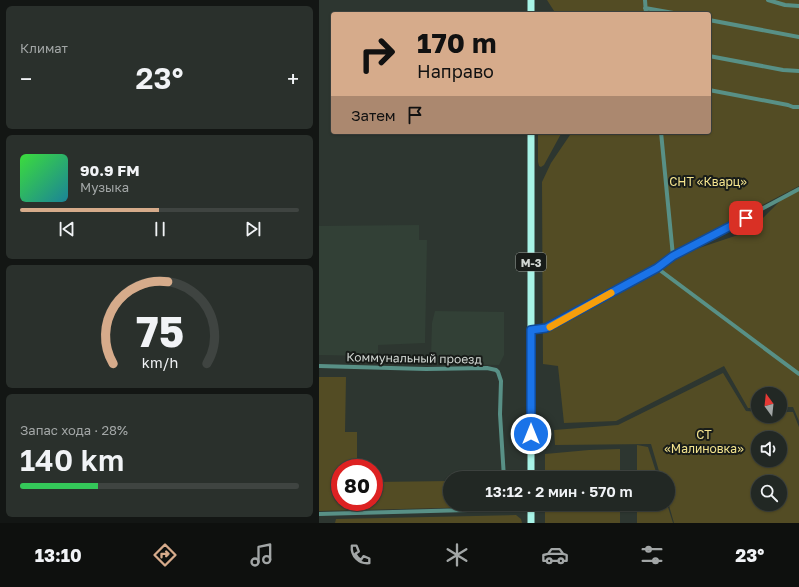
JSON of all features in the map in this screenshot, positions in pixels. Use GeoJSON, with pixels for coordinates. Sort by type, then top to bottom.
{"type":"FeatureCollection","features":[{"type":"Feature","properties":{"kind":"highway"},"geometry":{"type":"LineString","coordinates":[[531,0],[531,12]]}},
{"type":"Feature","properties":{"kind":"highway","name":"М-3"},"geometry":{"type":"LineString","coordinates":[[531,134],[531,471]]}},
{"type":"Feature","properties":{"kind":"highway"},"geometry":{"type":"LineString","coordinates":[[531,511],[531,523]]}},
{"type":"Feature","properties":{"kind":"street"},"geometry":{"type":"LineString","coordinates":[[645,0],[646,12]]}},
{"type":"Feature","properties":{"kind":"street"},"geometry":{"type":"LineString","coordinates":[[768,0],[785,5],[799,6]]}},
{"type":"Feature","properties":{"kind":"street"},"geometry":{"type":"LineString","coordinates":[[645,8],[668,12]]}},
{"type":"Feature","properties":{"kind":"street"},"geometry":{"type":"LineString","coordinates":[[711,20],[799,37]]}},
{"type":"Feature","properties":{"kind":"street"},"geometry":{"type":"LineString","coordinates":[[711,56],[783,70],[799,71]]}},
{"type":"Feature","properties":{"kind":"street"},"geometry":{"type":"LineString","coordinates":[[711,90],[799,107]]}},
{"type":"Feature","properties":{"kind":"street"},"geometry":{"type":"LineString","coordinates":[[661,134],[673,256]]}},
{"type":"Feature","properties":{"kind":"street"},"geometry":{"type":"LineString","coordinates":[[531,330],[546,328],[657,268],[673,256],[799,189]]}},
{"type":"Feature","properties":{"kind":"street"},"geometry":{"type":"LineString","coordinates":[[657,268],[799,374]]}},
{"type":"Feature","properties":{"kind":"street","name":"Коммунальный проезд"},"geometry":{"type":"LineString","coordinates":[[319,366],[427,369],[487,368],[496,370],[501,381],[500,414],[504,471]]}},
{"type":"Feature","properties":{"kind":"street"},"geometry":{"type":"LineString","coordinates":[[319,514],[443,511]]}},
{"type":"Feature","properties":{"kind":"shaded area"},"geometry":{"type":"Polygon","coordinates":[[[419,225],[419,240],[427,240],[425,343],[378,345],[378,356],[319,355],[319,226],[419,225]]]}},
{"type":"Feature","properties":{"kind":"shaded area"},"geometry":{"type":"Polygon","coordinates":[[[435,311],[504,312],[504,355],[499,365],[435,364],[431,356],[432,323],[435,311]]]}},
{"type":"Feature","properties":{"kind":"green space","name":"СНТ «Кварц»"},"geometry":{"type":"Polygon","coordinates":[[[547,0],[799,0],[799,186],[751,211],[681,254],[750,231],[790,191],[799,189],[799,421],[793,407],[787,407],[787,387],[751,387],[751,408],[748,408],[724,366],[616,421],[564,423],[558,366],[543,364],[542,182],[551,163],[571,134],[711,134],[711,12],[555,12],[547,0]]]}},
{"type":"Feature","properties":{"kind":"green space"},"geometry":{"type":"Polygon","coordinates":[[[538,134],[561,134],[544,165],[541,167],[539,166],[538,134]]]}},
{"type":"Feature","properties":{"kind":"green space","name":"СТ «Малиновка»"},"geometry":{"type":"Polygon","coordinates":[[[723,373],[746,411],[751,411],[751,423],[787,423],[787,412],[793,412],[799,427],[799,523],[674,523],[671,511],[675,511],[675,471],[659,471],[651,444],[555,445],[554,430],[618,425],[723,373]]]}},
{"type":"Feature","properties":{"kind":"green space"},"geometry":{"type":"Polygon","coordinates":[[[319,377],[346,377],[345,432],[357,432],[357,459],[331,459],[331,511],[319,511],[319,377]]]}},
{"type":"Feature","properties":{"kind":"green space"},"geometry":{"type":"Polygon","coordinates":[[[637,445],[648,447],[656,471],[637,471],[637,445]]]}},
{"type":"Feature","properties":{"kind":"green space"},"geometry":{"type":"Polygon","coordinates":[[[620,449],[620,471],[545,471],[545,454],[620,449]]]}},
{"type":"Feature","properties":{"kind":"green space"},"geometry":{"type":"Polygon","coordinates":[[[443,481],[443,508],[383,509],[383,482],[443,481]]]}},
{"type":"Feature","properties":{"kind":"green space"},"geometry":{"type":"Polygon","coordinates":[[[545,511],[620,511],[620,523],[545,523],[545,511]]]}},
{"type":"Feature","properties":{"kind":"green space"},"geometry":{"type":"Polygon","coordinates":[[[637,511],[669,511],[673,523],[637,523],[637,511]]]}},
{"type":"Feature","properties":{"kind":"green space"},"geometry":{"type":"Polygon","coordinates":[[[516,515],[521,519],[522,523],[335,523],[336,519],[516,515]]]}},
{"type":"Feature","properties":{"kind":"slow traffic"},"geometry":{"type":"LineString","coordinates":[[550,327],[611,293]]}},
{"type":"Feature","properties":{"kind":"route"},"geometry":{"type":"LineString","coordinates":[[531,434],[531,330],[546,328],[657,268],[673,256],[746,218]]}}]}
